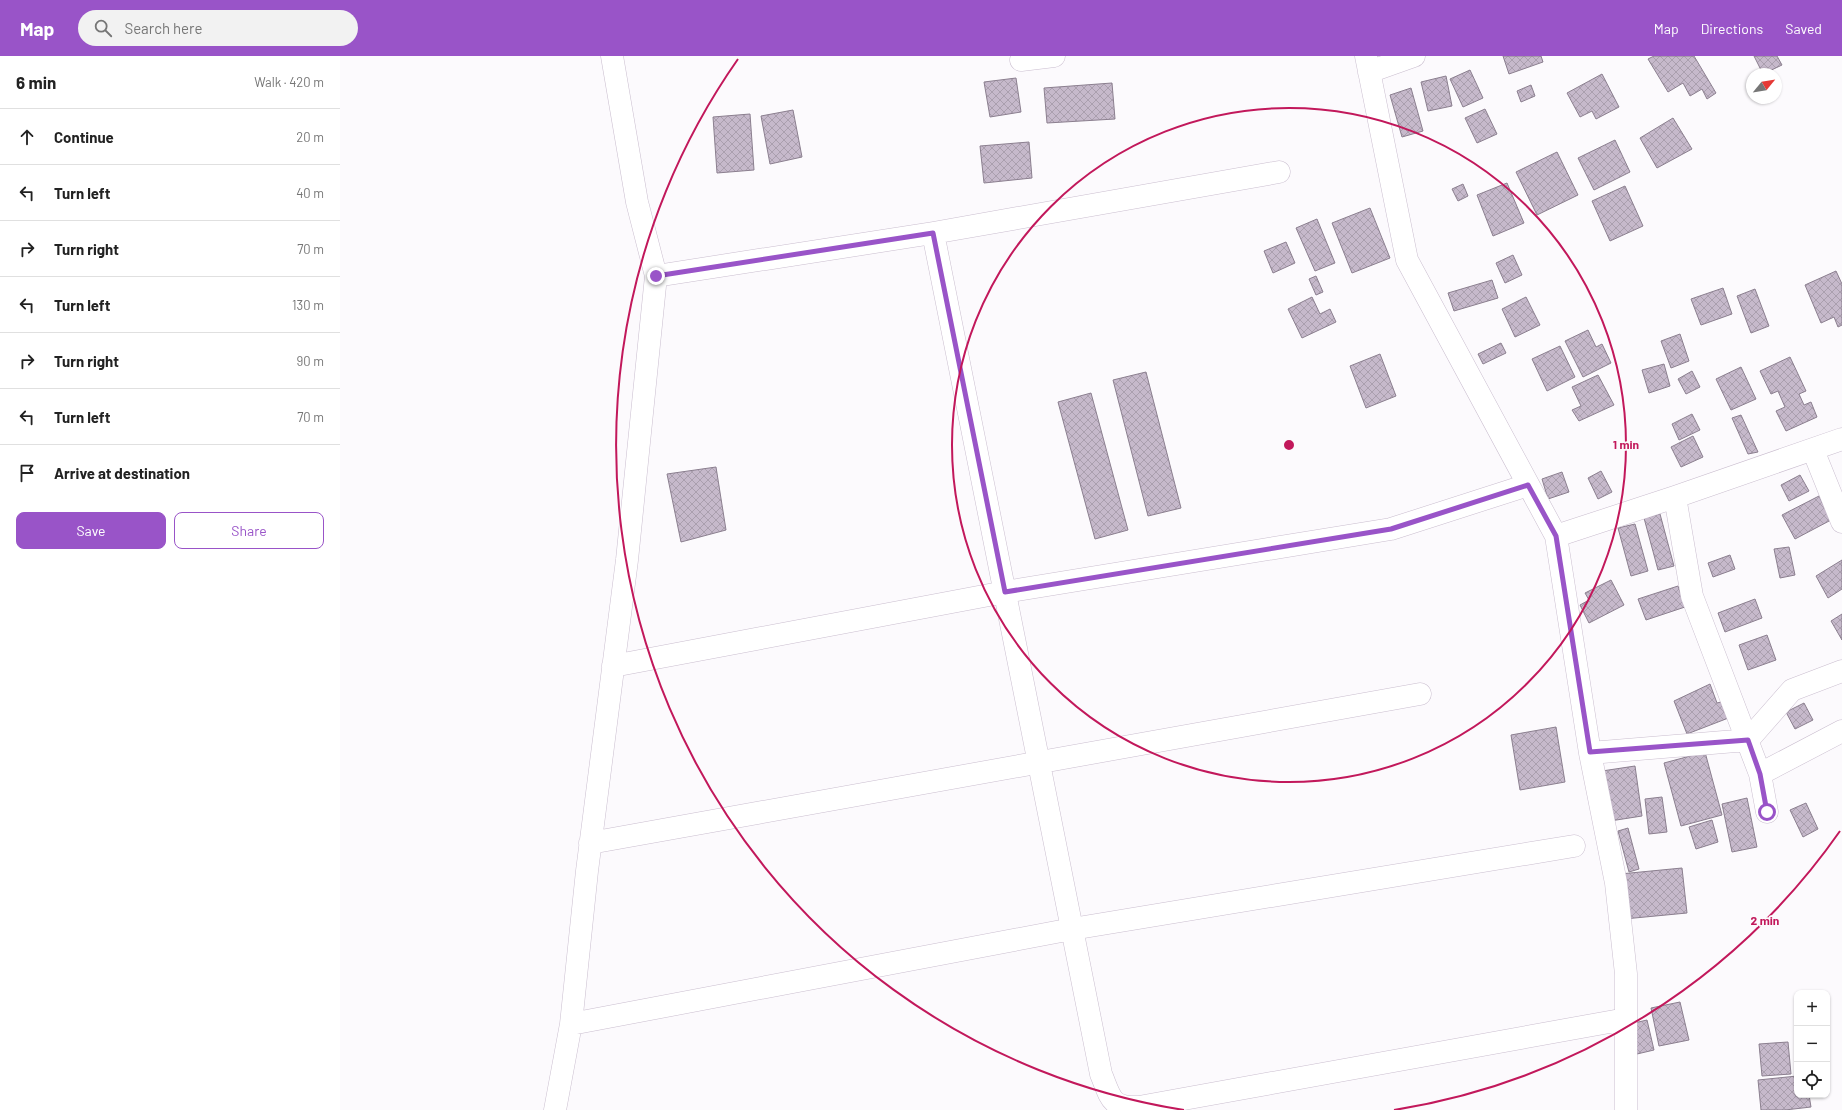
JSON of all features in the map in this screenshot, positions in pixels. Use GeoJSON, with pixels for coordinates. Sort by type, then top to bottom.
{"type":"FeatureCollection","features":[{"type":"Feature","properties":{"kind":"street"},"geometry":{"type":"LineString","coordinates":[[555,1110],[571,1024],[590,843],[627,560],[656,276],[637,202],[612,56]]}},
{"type":"Feature","properties":{"kind":"street"},"geometry":{"type":"LineString","coordinates":[[1021,60],[1054,56]]}},
{"type":"Feature","properties":{"kind":"street"},"geometry":{"type":"LineString","coordinates":[[1414,56],[1368,64],[1407,260],[1556,536],[1590,752],[1616,883],[1626,974],[1626,1110]]}},
{"type":"Feature","properties":{"kind":"street"},"geometry":{"type":"LineString","coordinates":[[656,276],[933,233],[1279,172]]}},
{"type":"Feature","properties":{"kind":"street"},"geometry":{"type":"LineString","coordinates":[[933,233],[1101,1074],[1110,1096],[1115,1103],[1124,1108],[1139,1107],[1626,1019]]}},
{"type":"Feature","properties":{"kind":"street"},"geometry":{"type":"LineString","coordinates":[[1556,536],[1675,497],[1842,439]]}},
{"type":"Feature","properties":{"kind":"street"},"geometry":{"type":"LineString","coordinates":[[1813,450],[1842,522]]}},
{"type":"Feature","properties":{"kind":"street"},"geometry":{"type":"LineString","coordinates":[[613,666],[1005,592],[1391,529],[1528,485]]}},
{"type":"Feature","properties":{"kind":"street"},"geometry":{"type":"LineString","coordinates":[[1675,497],[1692,596],[1760,774],[1767,812]]}},
{"type":"Feature","properties":{"kind":"street"},"geometry":{"type":"LineString","coordinates":[[1590,752],[1748,740],[1792,690],[1842,670]]}},
{"type":"Feature","properties":{"kind":"street"},"geometry":{"type":"LineString","coordinates":[[590,843],[1039,761],[1420,694]]}},
{"type":"Feature","properties":{"kind":"street"},"geometry":{"type":"LineString","coordinates":[[1760,774],[1842,731]]}},
{"type":"Feature","properties":{"kind":"street"},"geometry":{"type":"LineString","coordinates":[[571,1024],[1072,929],[1574,846]]}},
{"type":"Feature","properties":{"kind":"building"},"geometry":{"type":"Polygon","coordinates":[[[1503,56],[1541,56],[1543,62],[1509,74],[1503,56]]]}},
{"type":"Feature","properties":{"kind":"building"},"geometry":{"type":"Polygon","coordinates":[[[1654,56],[1694,56],[1716,93],[1707,99],[1702,89],[1690,96],[1683,83],[1668,92],[1648,59],[1654,56]]]}},
{"type":"Feature","properties":{"kind":"building"},"geometry":{"type":"Polygon","coordinates":[[[1754,56],[1777,56],[1782,65],[1776,68],[1760,68],[1754,56]]]}},
{"type":"Feature","properties":{"kind":"building"},"geometry":{"type":"Polygon","coordinates":[[[1470,70],[1483,98],[1463,107],[1450,79],[1470,70]]]}},
{"type":"Feature","properties":{"kind":"building"},"geometry":{"type":"Polygon","coordinates":[[[1602,74],[1619,107],[1596,119],[1592,111],[1580,117],[1567,93],[1602,74]]]}},
{"type":"Feature","properties":{"kind":"building"},"geometry":{"type":"Polygon","coordinates":[[[1446,76],[1452,106],[1428,111],[1421,82],[1446,76]]]}},
{"type":"Feature","properties":{"kind":"building"},"geometry":{"type":"Polygon","coordinates":[[[1016,78],[1021,112],[990,117],[984,82],[1016,78]]]}},
{"type":"Feature","properties":{"kind":"building"},"geometry":{"type":"Polygon","coordinates":[[[1112,83],[1115,119],[1047,123],[1044,88],[1112,83]]]}},
{"type":"Feature","properties":{"kind":"building"},"geometry":{"type":"Polygon","coordinates":[[[1531,85],[1535,96],[1521,102],[1517,91],[1531,85]]]}},
{"type":"Feature","properties":{"kind":"building"},"geometry":{"type":"Polygon","coordinates":[[[1411,88],[1423,131],[1402,137],[1390,95],[1411,88]]]}},
{"type":"Feature","properties":{"kind":"building"},"geometry":{"type":"Polygon","coordinates":[[[1485,109],[1497,134],[1477,143],[1465,118],[1485,109]]]}},
{"type":"Feature","properties":{"kind":"building"},"geometry":{"type":"Polygon","coordinates":[[[793,110],[802,157],[770,164],[761,116],[793,110]]]}},
{"type":"Feature","properties":{"kind":"building"},"geometry":{"type":"Polygon","coordinates":[[[750,114],[754,170],[717,173],[713,117],[750,114]]]}},
{"type":"Feature","properties":{"kind":"building"},"geometry":{"type":"Polygon","coordinates":[[[1673,118],[1692,149],[1657,168],[1640,138],[1673,118]]]}},
{"type":"Feature","properties":{"kind":"building"},"geometry":{"type":"Polygon","coordinates":[[[1615,140],[1630,172],[1594,190],[1578,158],[1615,140]]]}},
{"type":"Feature","properties":{"kind":"building"},"geometry":{"type":"Polygon","coordinates":[[[1029,142],[1032,178],[984,183],[980,146],[1029,142]]]}},
{"type":"Feature","properties":{"kind":"building"},"geometry":{"type":"Polygon","coordinates":[[[1557,152],[1578,195],[1537,215],[1516,172],[1557,152]]]}},
{"type":"Feature","properties":{"kind":"building"},"geometry":{"type":"Polygon","coordinates":[[[1507,183],[1524,223],[1493,236],[1477,195],[1507,183]]]}},
{"type":"Feature","properties":{"kind":"building"},"geometry":{"type":"Polygon","coordinates":[[[1463,184],[1468,196],[1458,201],[1452,189],[1463,184]]]}},
{"type":"Feature","properties":{"kind":"building"},"geometry":{"type":"Polygon","coordinates":[[[1625,186],[1643,226],[1610,241],[1592,201],[1625,186]]]}},
{"type":"Feature","properties":{"kind":"building"},"geometry":{"type":"Polygon","coordinates":[[[1370,208],[1390,258],[1352,273],[1332,223],[1370,208]]]}},
{"type":"Feature","properties":{"kind":"building"},"geometry":{"type":"Polygon","coordinates":[[[1317,219],[1335,263],[1315,271],[1296,228],[1317,219]]]}},
{"type":"Feature","properties":{"kind":"building"},"geometry":{"type":"Polygon","coordinates":[[[1286,242],[1295,263],[1273,273],[1264,251],[1286,242]]]}},
{"type":"Feature","properties":{"kind":"building"},"geometry":{"type":"Polygon","coordinates":[[[1513,255],[1522,275],[1505,283],[1496,263],[1513,255]]]}},
{"type":"Feature","properties":{"kind":"building"},"geometry":{"type":"Polygon","coordinates":[[[1836,271],[1842,284],[1842,325],[1838,327],[1834,317],[1821,323],[1805,285],[1836,271]]]}},
{"type":"Feature","properties":{"kind":"building"},"geometry":{"type":"Polygon","coordinates":[[[1316,276],[1323,292],[1316,295],[1309,279],[1316,276]]]}},
{"type":"Feature","properties":{"kind":"building"},"geometry":{"type":"Polygon","coordinates":[[[1492,280],[1498,298],[1454,311],[1448,293],[1492,280]]]}},
{"type":"Feature","properties":{"kind":"building"},"geometry":{"type":"Polygon","coordinates":[[[1723,288],[1732,314],[1701,325],[1691,299],[1723,288]]]}},
{"type":"Feature","properties":{"kind":"building"},"geometry":{"type":"Polygon","coordinates":[[[1755,289],[1769,326],[1751,333],[1737,296],[1755,289]]]}},
{"type":"Feature","properties":{"kind":"building"},"geometry":{"type":"Polygon","coordinates":[[[1312,297],[1320,314],[1330,309],[1336,322],[1302,338],[1288,309],[1312,297]]]}},
{"type":"Feature","properties":{"kind":"building"},"geometry":{"type":"Polygon","coordinates":[[[1526,297],[1540,325],[1515,337],[1502,309],[1526,297]]]}},
{"type":"Feature","properties":{"kind":"building"},"geometry":{"type":"Polygon","coordinates":[[[1588,330],[1596,347],[1602,344],[1611,363],[1583,377],[1565,341],[1588,330]]]}},
{"type":"Feature","properties":{"kind":"building"},"geometry":{"type":"Polygon","coordinates":[[[1680,334],[1689,361],[1671,368],[1661,341],[1680,334]]]}},
{"type":"Feature","properties":{"kind":"building"},"geometry":{"type":"Polygon","coordinates":[[[1501,343],[1506,353],[1483,364],[1478,354],[1501,343]]]}},
{"type":"Feature","properties":{"kind":"building"},"geometry":{"type":"Polygon","coordinates":[[[1560,346],[1575,377],[1547,391],[1532,359],[1560,346]]]}},
{"type":"Feature","properties":{"kind":"building"},"geometry":{"type":"Polygon","coordinates":[[[1380,354],[1396,396],[1366,408],[1350,366],[1380,354]]]}},
{"type":"Feature","properties":{"kind":"building"},"geometry":{"type":"Polygon","coordinates":[[[1790,357],[1806,391],[1799,394],[1804,405],[1811,402],[1817,417],[1786,431],[1776,411],[1785,407],[1778,391],[1771,394],[1760,371],[1790,357]]]}},
{"type":"Feature","properties":{"kind":"building"},"geometry":{"type":"Polygon","coordinates":[[[1664,364],[1670,386],[1649,393],[1642,370],[1664,364]]]}},
{"type":"Feature","properties":{"kind":"building"},"geometry":{"type":"Polygon","coordinates":[[[1741,367],[1756,399],[1731,410],[1716,379],[1741,367]]]}},
{"type":"Feature","properties":{"kind":"building"},"geometry":{"type":"Polygon","coordinates":[[[1692,371],[1700,387],[1686,394],[1678,379],[1692,371]]]}},
{"type":"Feature","properties":{"kind":"building"},"geometry":{"type":"Polygon","coordinates":[[[1146,372],[1181,508],[1148,516],[1113,380],[1146,372]]]}},
{"type":"Feature","properties":{"kind":"building"},"geometry":{"type":"Polygon","coordinates":[[[1598,375],[1614,405],[1579,421],[1572,410],[1581,406],[1572,387],[1598,375]]]}},
{"type":"Feature","properties":{"kind":"building"},"geometry":{"type":"Polygon","coordinates":[[[1091,393],[1128,530],[1095,539],[1058,402],[1091,393]]]}},
{"type":"Feature","properties":{"kind":"building"},"geometry":{"type":"Polygon","coordinates":[[[1692,414],[1700,430],[1679,440],[1672,424],[1692,414]]]}},
{"type":"Feature","properties":{"kind":"building"},"geometry":{"type":"Polygon","coordinates":[[[1741,415],[1758,452],[1748,454],[1732,418],[1741,415]]]}},
{"type":"Feature","properties":{"kind":"building"},"geometry":{"type":"Polygon","coordinates":[[[1693,436],[1703,457],[1681,467],[1671,447],[1693,436]]]}},
{"type":"Feature","properties":{"kind":"building"},"geometry":{"type":"Polygon","coordinates":[[[716,467],[726,530],[681,542],[667,474],[716,467]]]}},
{"type":"Feature","properties":{"kind":"building"},"geometry":{"type":"Polygon","coordinates":[[[1601,471],[1612,492],[1598,499],[1588,478],[1601,471]]]}},
{"type":"Feature","properties":{"kind":"building"},"geometry":{"type":"Polygon","coordinates":[[[1562,472],[1569,492],[1548,499],[1542,479],[1562,472]]]}},
{"type":"Feature","properties":{"kind":"building"},"geometry":{"type":"Polygon","coordinates":[[[1800,475],[1809,491],[1789,501],[1781,485],[1800,475]]]}},
{"type":"Feature","properties":{"kind":"building"},"geometry":{"type":"Polygon","coordinates":[[[1819,496],[1831,520],[1795,539],[1782,515],[1819,496]]]}},
{"type":"Feature","properties":{"kind":"building"},"geometry":{"type":"Polygon","coordinates":[[[1660,514],[1674,566],[1658,570],[1644,518],[1660,514]]]}},
{"type":"Feature","properties":{"kind":"building"},"geometry":{"type":"Polygon","coordinates":[[[1635,524],[1648,571],[1631,576],[1618,528],[1635,524]]]}},
{"type":"Feature","properties":{"kind":"building"},"geometry":{"type":"Polygon","coordinates":[[[1789,547],[1795,575],[1780,578],[1774,549],[1789,547]]]}},
{"type":"Feature","properties":{"kind":"building"},"geometry":{"type":"Polygon","coordinates":[[[1730,555],[1735,569],[1713,577],[1708,563],[1730,555]]]}},
{"type":"Feature","properties":{"kind":"building"},"geometry":{"type":"Polygon","coordinates":[[[1842,560],[1842,589],[1828,598],[1816,576],[1842,560]]]}},
{"type":"Feature","properties":{"kind":"building"},"geometry":{"type":"Polygon","coordinates":[[[1611,580],[1624,605],[1589,623],[1580,605],[1589,600],[1585,593],[1611,580]]]}},
{"type":"Feature","properties":{"kind":"building"},"geometry":{"type":"Polygon","coordinates":[[[1678,586],[1685,607],[1646,620],[1638,599],[1678,586]]]}},
{"type":"Feature","properties":{"kind":"building"},"geometry":{"type":"Polygon","coordinates":[[[1755,599],[1762,618],[1725,632],[1718,613],[1755,599]]]}},
{"type":"Feature","properties":{"kind":"building"},"geometry":{"type":"Polygon","coordinates":[[[1842,614],[1842,640],[1831,621],[1842,614]]]}},
{"type":"Feature","properties":{"kind":"building"},"geometry":{"type":"Polygon","coordinates":[[[1767,635],[1776,660],[1748,670],[1739,645],[1767,635]]]}},
{"type":"Feature","properties":{"kind":"building"},"geometry":{"type":"Polygon","coordinates":[[[1710,684],[1717,703],[1725,701],[1731,717],[1687,734],[1674,701],[1710,684]]]}},
{"type":"Feature","properties":{"kind":"building"},"geometry":{"type":"Polygon","coordinates":[[[1804,703],[1813,720],[1795,729],[1786,712],[1804,703]]]}},
{"type":"Feature","properties":{"kind":"building"},"geometry":{"type":"Polygon","coordinates":[[[1556,727],[1565,782],[1520,790],[1511,735],[1556,727]]]}},
{"type":"Feature","properties":{"kind":"building"},"geometry":{"type":"Polygon","coordinates":[[[1705,752],[1722,815],[1681,826],[1664,763],[1705,752]]]}},
{"type":"Feature","properties":{"kind":"building"},"geometry":{"type":"Polygon","coordinates":[[[1635,766],[1642,816],[1610,821],[1602,771],[1635,766]]]}},
{"type":"Feature","properties":{"kind":"building"},"geometry":{"type":"Polygon","coordinates":[[[1662,797],[1667,832],[1649,834],[1645,799],[1662,797]]]}},
{"type":"Feature","properties":{"kind":"building"},"geometry":{"type":"Polygon","coordinates":[[[1747,798],[1757,847],[1732,852],[1722,804],[1747,798]]]}},
{"type":"Feature","properties":{"kind":"building"},"geometry":{"type":"Polygon","coordinates":[[[1806,803],[1818,829],[1803,837],[1790,810],[1806,803]]]}},
{"type":"Feature","properties":{"kind":"building"},"geometry":{"type":"Polygon","coordinates":[[[1712,820],[1718,842],[1696,849],[1689,827],[1712,820]]]}},
{"type":"Feature","properties":{"kind":"building"},"geometry":{"type":"Polygon","coordinates":[[[1628,828],[1639,869],[1629,872],[1618,831],[1628,828]]]}},
{"type":"Feature","properties":{"kind":"building"},"geometry":{"type":"Polygon","coordinates":[[[1682,868],[1687,913],[1624,919],[1620,874],[1682,868]]]}},
{"type":"Feature","properties":{"kind":"building"},"geometry":{"type":"Polygon","coordinates":[[[1680,1002],[1689,1040],[1659,1046],[1651,1008],[1680,1002]]]}},
{"type":"Feature","properties":{"kind":"building"},"geometry":{"type":"Polygon","coordinates":[[[1647,1020],[1654,1050],[1637,1054],[1630,1024],[1647,1020]]]}},
{"type":"Feature","properties":{"kind":"building"},"geometry":{"type":"Polygon","coordinates":[[[1788,1042],[1791,1074],[1762,1076],[1759,1044],[1788,1042]]]}},
{"type":"Feature","properties":{"kind":"building"},"geometry":{"type":"Polygon","coordinates":[[[1794,1076],[1794,1098],[1810,1098],[1811,1107],[1785,1110],[1761,1110],[1758,1080],[1794,1076]]]}},
{"type":"Feature","properties":{"kind":"route"},"geometry":{"type":"LineString","coordinates":[[656,276],[933,233],[1005,592],[1391,529],[1528,485],[1556,536],[1590,752],[1748,740],[1760,774],[1767,812]]}}]}
